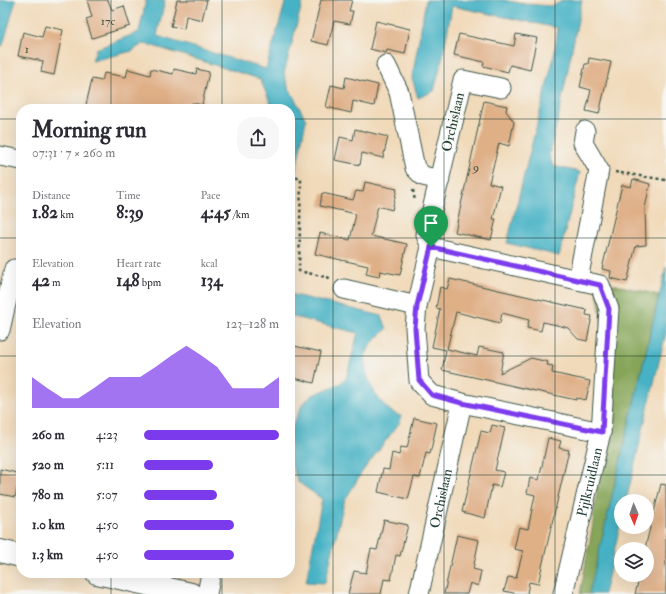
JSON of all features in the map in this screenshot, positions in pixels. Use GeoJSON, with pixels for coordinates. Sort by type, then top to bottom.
{"type":"FeatureCollection","features":[{"type":"Feature","properties":{"kind":"street"},"geometry":{"type":"LineString","coordinates":[[386,65],[398,92],[415,168],[423,176],[440,180]]}},
{"type":"Feature","properties":{"kind":"street","name":"Orchislaan"},"geometry":{"type":"LineString","coordinates":[[501,88],[463,80],[426,235],[431,247],[417,306],[415,328],[419,380],[432,395],[462,403],[602,432]]}},
{"type":"Feature","properties":{"kind":"street"},"geometry":{"type":"LineString","coordinates":[[431,247],[578,280],[599,170],[583,143],[586,131]]}},
{"type":"Feature","properties":{"kind":"street"},"geometry":{"type":"LineString","coordinates":[[0,156],[16,159]]}},
{"type":"Feature","properties":{"kind":"street"},"geometry":{"type":"LineString","coordinates":[[0,330],[12,268]]}},
{"type":"Feature","properties":{"kind":"street","name":"Pijlkruidlaan"},"geometry":{"type":"LineString","coordinates":[[564,594],[602,432],[609,309],[600,285],[578,280]]}},
{"type":"Feature","properties":{"kind":"street"},"geometry":{"type":"LineString","coordinates":[[344,289],[417,306]]}},
{"type":"Feature","properties":{"kind":"street","name":"Orchislaan"},"geometry":{"type":"LineString","coordinates":[[419,594],[462,403]]}},
{"type":"Feature","properties":{"kind":"street"},"geometry":{"type":"LineString","coordinates":[[0,551],[16,555]]}},
{"type":"Feature","properties":{"kind":"street"},"geometry":{"type":"LineString","coordinates":[[119,578],[191,594]]}},
{"type":"Feature","properties":{"kind":"street"},"geometry":{"type":"LineString","coordinates":[[207,594],[210,578]]}},
{"type":"Feature","properties":{"kind":"path"},"geometry":{"type":"LineString","coordinates":[[599,170],[666,180]]}},
{"type":"Feature","properties":{"kind":"path"},"geometry":{"type":"LineString","coordinates":[[295,177],[301,179],[300,271],[334,279],[344,289]]}},
{"type":"Feature","properties":{"kind":"green space"},"geometry":{"type":"Polygon","coordinates":[[[596,284],[617,285],[659,295],[589,594],[580,594],[592,529],[611,385],[596,284]]]}},
{"type":"Feature","properties":{"kind":"water"},"geometry":{"type":"Polygon","coordinates":[[[0,0],[16,0],[3,45],[0,47],[0,0]]]}},
{"type":"Feature","properties":{"kind":"water"},"geometry":{"type":"Polygon","coordinates":[[[146,0],[165,0],[157,36],[266,69],[286,0],[303,0],[284,74],[288,86],[306,120],[295,174],[295,104],[271,104],[260,79],[143,44],[132,51],[92,61],[96,49],[139,32],[146,0]]]}},
{"type":"Feature","properties":{"kind":"water"},"geometry":{"type":"Polygon","coordinates":[[[426,0],[503,0],[525,4],[551,6],[559,3],[561,0],[582,0],[559,114],[549,155],[553,166],[580,172],[559,256],[507,243],[554,56],[558,28],[452,6],[443,56],[434,91],[418,98],[412,78],[426,0]]]}},
{"type":"Feature","properties":{"kind":"water"},"geometry":{"type":"Polygon","coordinates":[[[666,267],[666,332],[628,494],[614,494],[614,534],[618,534],[616,542],[614,542],[614,552],[604,594],[589,594],[666,267]]]}},
{"type":"Feature","properties":{"kind":"water"},"geometry":{"type":"Polygon","coordinates":[[[295,295],[382,316],[387,329],[369,347],[365,358],[366,368],[372,389],[378,398],[393,413],[401,416],[400,422],[362,472],[344,502],[325,583],[306,582],[322,499],[298,482],[295,474],[295,420],[303,403],[313,395],[339,384],[346,379],[358,333],[295,317],[295,295]]]}},
{"type":"Feature","properties":{"kind":"building"},"geometry":{"type":"Polygon","coordinates":[[[87,0],[108,0],[112,10],[124,6],[130,26],[92,38],[86,19],[92,17],[87,0]]]}},
{"type":"Feature","properties":{"kind":"building"},"geometry":{"type":"Polygon","coordinates":[[[177,0],[207,0],[202,20],[186,16],[184,29],[171,26],[177,0]]]}},
{"type":"Feature","properties":{"kind":"building"},"geometry":{"type":"Polygon","coordinates":[[[321,0],[352,0],[349,11],[353,11],[350,24],[334,21],[328,45],[311,41],[321,0]]]}},
{"type":"Feature","properties":{"kind":"building"},"geometry":{"type":"Polygon","coordinates":[[[376,21],[410,29],[405,54],[387,50],[386,53],[370,49],[376,21]]]}},
{"type":"Feature","properties":{"kind":"building"},"geometry":{"type":"Polygon","coordinates":[[[45,26],[63,30],[54,75],[41,72],[43,61],[18,56],[23,32],[42,37],[45,26]]]}},
{"type":"Feature","properties":{"kind":"building"},"geometry":{"type":"Polygon","coordinates":[[[459,34],[514,46],[516,34],[537,38],[530,70],[510,65],[508,72],[483,66],[484,62],[454,55],[459,34]]]}},
{"type":"Feature","properties":{"kind":"building"},"geometry":{"type":"Polygon","coordinates":[[[589,58],[611,62],[599,114],[586,111],[591,90],[580,87],[585,64],[588,64],[589,58]]]}},
{"type":"Feature","properties":{"kind":"building"},"geometry":{"type":"Polygon","coordinates":[[[128,69],[150,75],[151,69],[173,74],[174,69],[196,74],[197,69],[209,72],[202,104],[86,104],[92,79],[102,81],[104,73],[126,77],[128,69]]]}},
{"type":"Feature","properties":{"kind":"building"},"geometry":{"type":"Polygon","coordinates":[[[346,77],[378,85],[374,106],[353,101],[351,113],[326,107],[331,85],[344,88],[346,77]]]}},
{"type":"Feature","properties":{"kind":"building"},"geometry":{"type":"Polygon","coordinates":[[[484,101],[507,106],[506,111],[514,122],[509,146],[499,143],[489,183],[501,186],[493,219],[496,219],[491,240],[455,232],[484,101]]]}},
{"type":"Feature","properties":{"kind":"building"},"geometry":{"type":"Polygon","coordinates":[[[355,129],[388,137],[383,158],[362,153],[360,165],[335,160],[340,137],[353,140],[355,129]]]}},
{"type":"Feature","properties":{"kind":"building"},"geometry":{"type":"Polygon","coordinates":[[[633,179],[650,184],[645,208],[646,245],[636,246],[627,282],[610,278],[611,271],[602,269],[622,185],[631,187],[633,179]]]}},
{"type":"Feature","properties":{"kind":"building"},"geometry":{"type":"Polygon","coordinates":[[[365,182],[397,189],[392,210],[378,206],[371,236],[407,244],[400,275],[380,271],[379,277],[366,274],[368,266],[315,254],[320,233],[350,240],[356,214],[320,206],[322,193],[353,200],[356,191],[363,192],[365,182]]]}},
{"type":"Feature","properties":{"kind":"building"},"geometry":{"type":"Polygon","coordinates":[[[450,279],[587,310],[586,315],[592,316],[587,341],[578,339],[568,328],[543,322],[541,331],[527,328],[529,320],[502,313],[500,323],[456,312],[447,349],[477,356],[479,347],[504,352],[500,373],[531,358],[548,362],[547,365],[553,366],[552,373],[590,381],[586,400],[576,398],[576,400],[442,370],[446,350],[432,347],[440,309],[436,308],[440,287],[447,289],[450,279]]]}},
{"type":"Feature","properties":{"kind":"building"},"geometry":{"type":"Polygon","coordinates":[[[295,346],[321,352],[314,383],[295,378],[295,346]]]}},
{"type":"Feature","properties":{"kind":"building"},"geometry":{"type":"Polygon","coordinates":[[[414,418],[437,423],[430,454],[426,453],[420,478],[414,477],[408,499],[378,492],[383,469],[389,470],[392,453],[399,455],[401,447],[407,448],[414,418]]]}},
{"type":"Feature","properties":{"kind":"building"},"geometry":{"type":"Polygon","coordinates":[[[492,425],[505,428],[495,470],[504,472],[500,487],[492,485],[485,518],[462,512],[481,431],[490,433],[492,425]]]}},
{"type":"Feature","properties":{"kind":"building"},"geometry":{"type":"Polygon","coordinates":[[[548,438],[561,441],[559,448],[569,450],[538,584],[529,582],[527,594],[504,591],[508,577],[516,578],[523,551],[514,549],[519,527],[528,529],[535,495],[527,493],[530,478],[539,480],[548,438]]]}},
{"type":"Feature","properties":{"kind":"building"},"geometry":{"type":"Polygon","coordinates":[[[0,469],[16,473],[15,497],[0,494],[0,469]]]}},
{"type":"Feature","properties":{"kind":"building"},"geometry":{"type":"Polygon","coordinates":[[[661,484],[666,485],[666,594],[635,594],[638,582],[654,582],[654,542],[646,542],[648,534],[654,534],[654,512],[661,484]]]}},
{"type":"Feature","properties":{"kind":"building"},"geometry":{"type":"Polygon","coordinates":[[[384,520],[408,525],[400,556],[396,555],[391,580],[384,579],[381,594],[348,594],[354,571],[366,573],[371,549],[377,550],[384,520]]]}},
{"type":"Feature","properties":{"kind":"building"},"geometry":{"type":"Polygon","coordinates":[[[457,535],[479,540],[473,569],[481,571],[478,586],[470,583],[467,594],[444,594],[457,535]]]}},
{"type":"Feature","properties":{"kind":"route"},"geometry":{"type":"LineString","coordinates":[[431,247],[600,285],[609,309],[602,432],[462,403],[432,395],[419,380],[415,328],[417,306],[431,247]]}}]}
